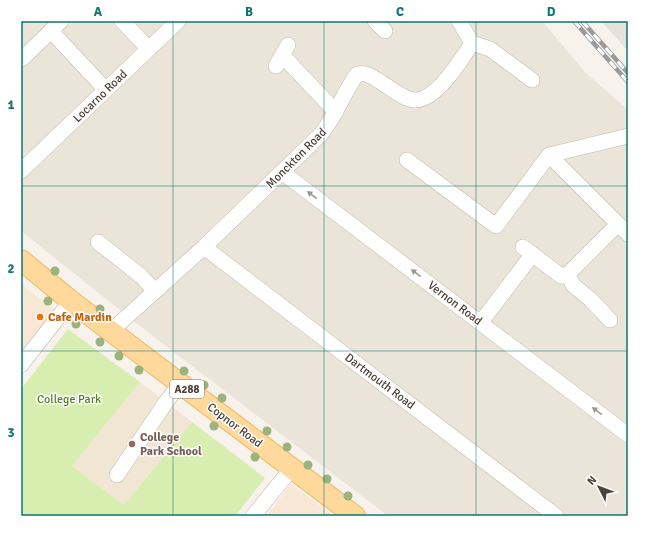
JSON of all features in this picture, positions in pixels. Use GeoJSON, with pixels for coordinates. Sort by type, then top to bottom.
{"type":"FeatureCollection","features":[{"type":"Feature","properties":{"kind":"main road","name":"Copnor Road"},"geometry":{"type":"LineString","coordinates":[[21,260],[71,301],[355,516]]}},
{"type":"Feature","properties":{"kind":"street"},"geometry":{"type":"LineString","coordinates":[[122,21],[149,49]]}},
{"type":"Feature","properties":{"kind":"street","name":"Locarno Road"},"geometry":{"type":"LineString","coordinates":[[22,169],[178,21]]}},
{"type":"Feature","properties":{"kind":"street"},"geometry":{"type":"LineString","coordinates":[[459,21],[472,43],[490,49],[532,80]]}},
{"type":"Feature","properties":{"kind":"street"},"geometry":{"type":"LineString","coordinates":[[22,59],[56,26],[106,90]]}},
{"type":"Feature","properties":{"kind":"street","name":"Monckton Road"},"geometry":{"type":"LineString","coordinates":[[111,331],[204,247],[320,136],[328,127],[351,82],[357,74],[362,73],[371,76],[408,98],[416,100],[426,98],[436,91],[464,56],[472,43]]}},
{"type":"Feature","properties":{"kind":"street"},"geometry":{"type":"LineString","coordinates":[[282,56],[336,112]]}},
{"type":"Feature","properties":{"kind":"street"},"geometry":{"type":"LineString","coordinates":[[407,160],[496,226],[549,155],[628,136]]}},
{"type":"Feature","properties":{"kind":"street"},"geometry":{"type":"LineString","coordinates":[[481,322],[528,251],[561,276],[566,276],[623,229],[549,155]]}},
{"type":"Feature","properties":{"kind":"street","name":"Vernon Road"},"geometry":{"type":"LineString","coordinates":[[282,172],[628,435]]}},
{"type":"Feature","properties":{"kind":"street"},"geometry":{"type":"LineString","coordinates":[[98,242],[141,276],[155,291]]}},
{"type":"Feature","properties":{"kind":"street","name":"Dartmouth Road"},"geometry":{"type":"LineString","coordinates":[[204,247],[556,516]]}},
{"type":"Feature","properties":{"kind":"street"},"geometry":{"type":"LineString","coordinates":[[568,275],[568,278],[573,285],[590,299],[610,320]]}},
{"type":"Feature","properties":{"kind":"street"},"geometry":{"type":"LineString","coordinates":[[21,365],[71,301]]}},
{"type":"Feature","properties":{"kind":"street"},"geometry":{"type":"LineString","coordinates":[[117,475],[166,402],[180,384]]}},
{"type":"Feature","properties":{"kind":"street"},"geometry":{"type":"LineString","coordinates":[[253,516],[292,468]]}},
{"type":"Feature","properties":{"kind":"shaded area"},"geometry":{"type":"Polygon","coordinates":[[[21,21],[542,21],[586,73],[628,110],[628,516],[388,516],[136,323],[21,231],[21,21]]]}},
{"type":"Feature","properties":{"kind":"shaded area"},"geometry":{"type":"Polygon","coordinates":[[[601,21],[628,21],[628,51],[601,21]]]}},
{"type":"Feature","properties":{"kind":"shaded area"},"geometry":{"type":"Polygon","coordinates":[[[21,284],[56,311],[21,353],[21,284]]]}},
{"type":"Feature","properties":{"kind":"shaded area","name":"College Park School"},"geometry":{"type":"Polygon","coordinates":[[[140,382],[192,422],[124,505],[72,466],[140,382]]]}},
{"type":"Feature","properties":{"kind":"shaded area"},"geometry":{"type":"Polygon","coordinates":[[[291,484],[334,516],[266,516],[291,484]]]}},
{"type":"Feature","properties":{"kind":"green space","name":"College Park"},"geometry":{"type":"Polygon","coordinates":[[[68,329],[140,382],[72,466],[124,505],[192,422],[265,478],[235,516],[21,516],[21,389],[68,329]]]}},
{"type":"Feature","properties":{"kind":"railway"},"geometry":{"type":"LineString","coordinates":[[574,21],[628,82]]}},
{"type":"Feature","properties":{"kind":"railway"},"geometry":{"type":"LineString","coordinates":[[582,21],[628,73]]}},
{"type":"Feature","properties":{"kind":"place","name":"Cafe Mardin"},"geometry":{"type":"Point","coordinates":[40,317]}},
{"type":"Feature","properties":{"kind":"place","name":"College Park School"},"geometry":{"type":"Point","coordinates":[132,444]}}]}
